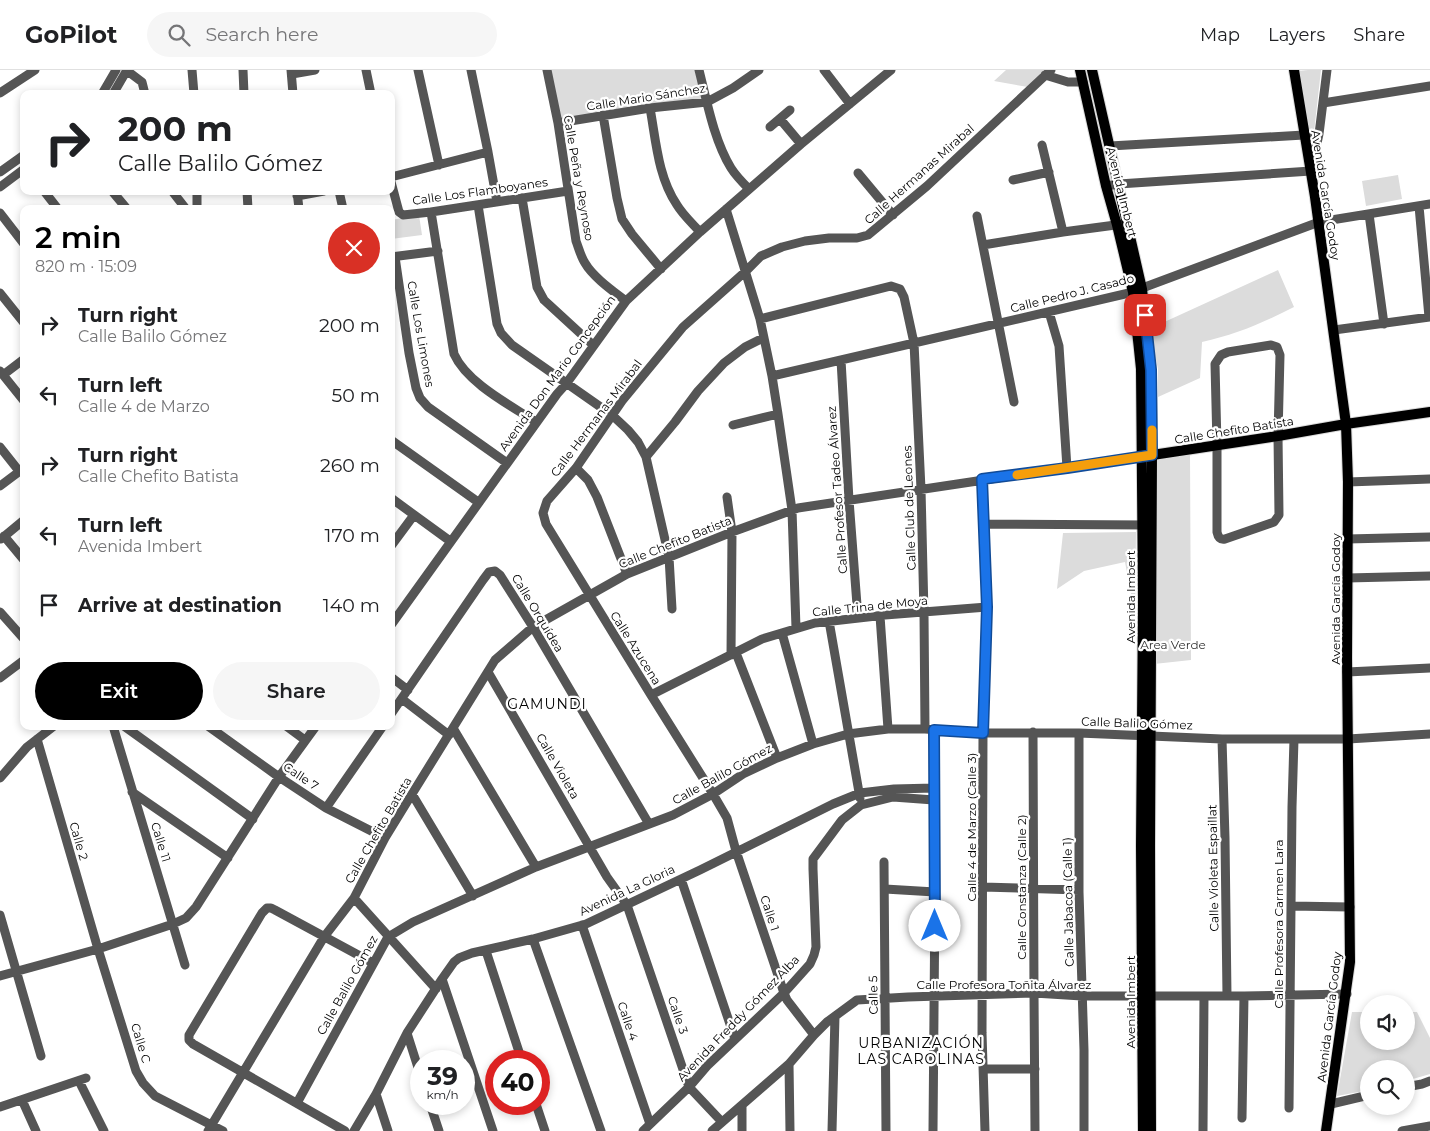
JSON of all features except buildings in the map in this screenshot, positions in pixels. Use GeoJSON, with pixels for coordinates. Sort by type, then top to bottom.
{"type":"FeatureCollection","features":[{"type":"Feature","properties":{"kind":"main road","name":"Avenida Imbert"},"geometry":{"type":"LineString","coordinates":[[1080,70],[1106,186],[1122,224]]}},
{"type":"Feature","properties":{"kind":"main road","name":"Avenida Imbert"},"geometry":{"type":"LineString","coordinates":[[1092,70],[1118,184],[1122,224],[1137,290],[1147,456],[1146,995],[1143,1131]]}},
{"type":"Feature","properties":{"kind":"main road","name":"Avenida García Godoy"},"geometry":{"type":"LineString","coordinates":[[1294,70],[1319,222],[1334,330],[1346,424],[1348,482],[1347,672],[1350,962],[1347,994],[1326,1131]]}},
{"type":"Feature","properties":{"kind":"main road","name":"Calle Chefito Batista"},"geometry":{"type":"LineString","coordinates":[[1147,456],[1430,412]]}},
{"type":"Feature","properties":{"kind":"main road","name":"Avenida Imbert"},"geometry":{"type":"LineString","coordinates":[[1146,995],[1151,1131]]}},
{"type":"Feature","properties":{"kind":"street"},"geometry":{"type":"LineString","coordinates":[[0,93],[35,70]]}},
{"type":"Feature","properties":{"kind":"street"},"geometry":{"type":"LineString","coordinates":[[104,90],[116,70]]}},
{"type":"Feature","properties":{"kind":"street"},"geometry":{"type":"LineString","coordinates":[[114,90],[126,70],[142,82],[144,90]]}},
{"type":"Feature","properties":{"kind":"street"},"geometry":{"type":"LineString","coordinates":[[192,70],[194,90]]}},
{"type":"Feature","properties":{"kind":"street"},"geometry":{"type":"LineString","coordinates":[[243,70],[244,90]]}},
{"type":"Feature","properties":{"kind":"street"},"geometry":{"type":"LineString","coordinates":[[293,90],[292,72],[315,70]]}},
{"type":"Feature","properties":{"kind":"street"},"geometry":{"type":"LineString","coordinates":[[366,70],[370,90]]}},
{"type":"Feature","properties":{"kind":"street"},"geometry":{"type":"LineString","coordinates":[[418,70],[439,165]]}},
{"type":"Feature","properties":{"kind":"street"},"geometry":{"type":"LineString","coordinates":[[471,70],[497,202]]}},
{"type":"Feature","properties":{"kind":"street","name":"Calle Peña y Reynoso"},"geometry":{"type":"LineString","coordinates":[[547,70],[558,123],[576,241],[586,265],[626,301]]}},
{"type":"Feature","properties":{"kind":"street"},"geometry":{"type":"LineString","coordinates":[[699,70],[722,150],[732,169],[749,190]]}},
{"type":"Feature","properties":{"kind":"street","name":"Calle Mario Sánchez"},"geometry":{"type":"LineString","coordinates":[[558,123],[650,108],[707,102],[733,88],[759,70]]}},
{"type":"Feature","properties":{"kind":"street"},"geometry":{"type":"LineString","coordinates":[[824,70],[850,104]]}},
{"type":"Feature","properties":{"kind":"street","name":"Avenida Don Mario Concepción"},"geometry":{"type":"LineString","coordinates":[[395,619],[536,422],[626,301],[726,209],[891,70]]}},
{"type":"Feature","properties":{"kind":"street"},"geometry":{"type":"LineString","coordinates":[[1106,186],[1310,171],[1319,134],[1326,70]]}},
{"type":"Feature","properties":{"kind":"street"},"geometry":{"type":"LineString","coordinates":[[1048,73],[1068,82],[1083,82]]}},
{"type":"Feature","properties":{"kind":"street","name":"Calle Hermanas Mirabal"},"geometry":{"type":"LineString","coordinates":[[543,513],[547,502],[576,468],[612,415],[683,327],[761,256],[782,247],[821,239],[857,238],[868,235],[927,186],[1048,73]]}},
{"type":"Feature","properties":{"kind":"street"},"geometry":{"type":"LineString","coordinates":[[1323,103],[1430,86]]}},
{"type":"Feature","properties":{"kind":"street"},"geometry":{"type":"LineString","coordinates":[[650,108],[662,171],[668,190],[678,207],[700,232]]}},
{"type":"Feature","properties":{"kind":"street"},"geometry":{"type":"LineString","coordinates":[[770,127],[790,110]]}},
{"type":"Feature","properties":{"kind":"street"},"geometry":{"type":"LineString","coordinates":[[603,115],[622,219],[661,269]]}},
{"type":"Feature","properties":{"kind":"street"},"geometry":{"type":"LineString","coordinates":[[780,119],[801,144]]}},
{"type":"Feature","properties":{"kind":"street"},"geometry":{"type":"LineString","coordinates":[[1110,146],[1304,135],[1309,137],[1319,134]]}},
{"type":"Feature","properties":{"kind":"street"},"geometry":{"type":"LineString","coordinates":[[1042,145],[1063,232]]}},
{"type":"Feature","properties":{"kind":"street"},"geometry":{"type":"LineString","coordinates":[[395,176],[488,152]]}},
{"type":"Feature","properties":{"kind":"street"},"geometry":{"type":"LineString","coordinates":[[0,172],[20,160]]}},
{"type":"Feature","properties":{"kind":"street"},"geometry":{"type":"LineString","coordinates":[[2,183],[20,172]]}},
{"type":"Feature","properties":{"kind":"street"},"geometry":{"type":"LineString","coordinates":[[1014,180],[1049,172]]}},
{"type":"Feature","properties":{"kind":"street"},"geometry":{"type":"LineString","coordinates":[[858,173],[893,215]]}},
{"type":"Feature","properties":{"kind":"street","name":"Calle Los Flamboyanes"},"geometry":{"type":"LineString","coordinates":[[394,195],[399,212],[403,215],[568,190]]}},
{"type":"Feature","properties":{"kind":"street"},"geometry":{"type":"LineString","coordinates":[[47,195],[55,205]]}},
{"type":"Feature","properties":{"kind":"street"},"geometry":{"type":"LineString","coordinates":[[115,195],[123,205]]}},
{"type":"Feature","properties":{"kind":"street"},"geometry":{"type":"LineString","coordinates":[[175,195],[183,205]]}},
{"type":"Feature","properties":{"kind":"street"},"geometry":{"type":"LineString","coordinates":[[522,198],[536,287],[539,294],[593,345]]}},
{"type":"Feature","properties":{"kind":"street","name":"Calle Pedro J. Casado"},"geometry":{"type":"LineString","coordinates":[[772,376],[1137,290],[1319,222],[1430,204]]}},
{"type":"Feature","properties":{"kind":"street"},"geometry":{"type":"LineString","coordinates":[[478,205],[497,324],[501,333],[512,345],[612,415],[638,442],[646,457],[669,557],[672,609]]}},
{"type":"Feature","properties":{"kind":"street"},"geometry":{"type":"LineString","coordinates":[[1334,330],[1430,317],[1419,206]]}},
{"type":"Feature","properties":{"kind":"street"},"geometry":{"type":"LineString","coordinates":[[726,209],[760,319],[772,376],[792,510],[796,628]]}},
{"type":"Feature","properties":{"kind":"street"},"geometry":{"type":"LineString","coordinates":[[431,212],[454,354],[458,363],[465,372],[485,388],[536,422]]}},
{"type":"Feature","properties":{"kind":"street"},"geometry":{"type":"LineString","coordinates":[[0,213],[20,239]]}},
{"type":"Feature","properties":{"kind":"street"},"geometry":{"type":"LineString","coordinates":[[1369,214],[1384,324]]}},
{"type":"Feature","properties":{"kind":"street"},"geometry":{"type":"LineString","coordinates":[[977,216],[1014,402]]}},
{"type":"Feature","properties":{"kind":"street"},"geometry":{"type":"LineString","coordinates":[[983,245],[1122,224]]}},
{"type":"Feature","properties":{"kind":"street"},"geometry":{"type":"LineString","coordinates":[[395,257],[438,251]]}},
{"type":"Feature","properties":{"kind":"street","name":"Calle Los Limones"},"geometry":{"type":"LineString","coordinates":[[395,269],[409,353],[416,388],[420,398],[428,407],[507,463]]}},
{"type":"Feature","properties":{"kind":"street","name":"Calle Club de Leones"},"geometry":{"type":"LineString","coordinates":[[760,319],[891,286],[900,289],[904,297],[914,343],[929,729],[934,788],[933,1131]]}},
{"type":"Feature","properties":{"kind":"street"},"geometry":{"type":"LineString","coordinates":[[0,294],[20,318]]}},
{"type":"Feature","properties":{"kind":"street"},"geometry":{"type":"LineString","coordinates":[[1049,312],[1059,346],[1067,468]]}},
{"type":"Feature","properties":{"kind":"street"},"geometry":{"type":"LineString","coordinates":[[646,457],[698,391],[724,363],[745,347],[763,338]]}},
{"type":"Feature","properties":{"kind":"street"},"geometry":{"type":"LineString","coordinates":[[1271,345],[1277,347],[1280,355],[1278,436],[1280,512],[1278,518],[1274,522],[1223,540],[1218,537],[1217,532],[1215,364],[1221,355],[1228,352],[1271,345]]}},
{"type":"Feature","properties":{"kind":"street","name":"Calle Profesor Tadeo Álvarez"},"geometry":{"type":"LineString","coordinates":[[841,360],[858,618]]}},
{"type":"Feature","properties":{"kind":"street"},"geometry":{"type":"LineString","coordinates":[[20,362],[2,373],[20,396]]}},
{"type":"Feature","properties":{"kind":"street"},"geometry":{"type":"LineString","coordinates":[[733,425],[778,414]]}},
{"type":"Feature","properties":{"kind":"street"},"geometry":{"type":"LineString","coordinates":[[395,443],[478,502]]}},
{"type":"Feature","properties":{"kind":"street"},"geometry":{"type":"LineString","coordinates":[[0,447],[20,468]]}},
{"type":"Feature","properties":{"kind":"street","name":"Calle Chefito Batista"},"geometry":{"type":"LineString","coordinates":[[210,1128],[324,936],[354,898],[412,794],[488,672],[496,660],[533,627],[627,574],[798,508],[982,479],[1147,456]]}},
{"type":"Feature","properties":{"kind":"street"},"geometry":{"type":"LineString","coordinates":[[576,468],[588,480],[597,497],[627,574]]}},
{"type":"Feature","properties":{"kind":"street"},"geometry":{"type":"LineString","coordinates":[[0,486],[20,470]]}},
{"type":"Feature","properties":{"kind":"street","name":"Calle 4 de Marzo (Calle 3)"},"geometry":{"type":"LineString","coordinates":[[982,479],[987,607],[983,733],[982,1033],[985,1131]]}},
{"type":"Feature","properties":{"kind":"street"},"geometry":{"type":"LineString","coordinates":[[1348,482],[1430,479]]}},
{"type":"Feature","properties":{"kind":"street"},"geometry":{"type":"LineString","coordinates":[[727,497],[732,532],[734,654],[777,758]]}},
{"type":"Feature","properties":{"kind":"street"},"geometry":{"type":"LineString","coordinates":[[395,501],[450,541]]}},
{"type":"Feature","properties":{"kind":"street","name":"Calle Azucena"},"geometry":{"type":"LineString","coordinates":[[543,513],[546,524],[713,794]]}},
{"type":"Feature","properties":{"kind":"street"},"geometry":{"type":"LineString","coordinates":[[395,541],[414,515]]}},
{"type":"Feature","properties":{"kind":"street"},"geometry":{"type":"LineString","coordinates":[[20,523],[2,538],[20,556]]}},
{"type":"Feature","properties":{"kind":"street"},"geometry":{"type":"LineString","coordinates":[[984,524],[1147,525]]}},
{"type":"Feature","properties":{"kind":"street"},"geometry":{"type":"LineString","coordinates":[[1347,539],[1430,537]]}},
{"type":"Feature","properties":{"kind":"street","name":"Calle Orquídea"},"geometry":{"type":"LineString","coordinates":[[395,709],[483,580],[489,572],[495,571],[500,575],[533,627],[649,824]]}},
{"type":"Feature","properties":{"kind":"street"},"geometry":{"type":"LineString","coordinates":[[1347,578],[1430,576]]}},
{"type":"Feature","properties":{"kind":"street","name":"Calle Trina de Moya"},"geometry":{"type":"LineString","coordinates":[[651,695],[762,640],[815,623],[987,607]]}},
{"type":"Feature","properties":{"kind":"street"},"geometry":{"type":"LineString","coordinates":[[0,612],[20,634]]}},
{"type":"Feature","properties":{"kind":"street"},"geometry":{"type":"LineString","coordinates":[[880,616],[888,729]]}},
{"type":"Feature","properties":{"kind":"street"},"geometry":{"type":"LineString","coordinates":[[829,621],[861,805],[894,797],[934,800]]}},
{"type":"Feature","properties":{"kind":"street"},"geometry":{"type":"LineString","coordinates":[[782,633],[813,744]]}},
{"type":"Feature","properties":{"kind":"street"},"geometry":{"type":"LineString","coordinates":[[0,678],[20,663]]}},
{"type":"Feature","properties":{"kind":"street"},"geometry":{"type":"LineString","coordinates":[[1347,672],[1430,668]]}},
{"type":"Feature","properties":{"kind":"street","name":"Calle Violeta"},"geometry":{"type":"LineString","coordinates":[[488,672],[607,877],[627,905]]}},
{"type":"Feature","properties":{"kind":"street"},"geometry":{"type":"LineString","coordinates":[[395,680],[408,690]]}},
{"type":"Feature","properties":{"kind":"street"},"geometry":{"type":"LineString","coordinates":[[402,699],[451,732],[536,867]]}},
{"type":"Feature","properties":{"kind":"street","name":"Calle Balilo Gómez"},"geometry":{"type":"LineString","coordinates":[[297,1103],[388,937],[413,922],[536,867],[673,815],[713,794],[743,774],[813,744],[848,734],[888,729],[929,729],[983,733],[1079,733],[1222,739],[1348,739],[1430,734]]}},
{"type":"Feature","properties":{"kind":"street"},"geometry":{"type":"LineString","coordinates":[[0,778],[27,747],[49,730]]}},
{"type":"Feature","properties":{"kind":"street","name":"Calle 11"},"geometry":{"type":"LineString","coordinates":[[114,730],[184,965]]}},
{"type":"Feature","properties":{"kind":"street"},"geometry":{"type":"LineString","coordinates":[[130,730],[253,819]]}},
{"type":"Feature","properties":{"kind":"street","name":"Calle 7"},"geometry":{"type":"LineString","coordinates":[[214,730],[326,808],[386,838]]}},
{"type":"Feature","properties":{"kind":"street"},"geometry":{"type":"LineString","coordinates":[[291,730],[305,740]]}},
{"type":"Feature","properties":{"kind":"street"},"geometry":{"type":"LineString","coordinates":[[0,976],[98,949],[186,918],[196,907],[279,777],[313,730]]}},
{"type":"Feature","properties":{"kind":"street"},"geometry":{"type":"LineString","coordinates":[[326,808],[380,730]]}},
{"type":"Feature","properties":{"kind":"street","name":"Calle Constanza (Calle 2)"},"geometry":{"type":"LineString","coordinates":[[1034,732],[1035,1131]]}},
{"type":"Feature","properties":{"kind":"street","name":"Calle Jabacoa (Calle 1)"},"geometry":{"type":"LineString","coordinates":[[1079,733],[1079,890],[1084,1050],[1084,1131]]}},
{"type":"Feature","properties":{"kind":"street","name":"Calle 2"},"geometry":{"type":"LineString","coordinates":[[37,739],[98,949]]}},
{"type":"Feature","properties":{"kind":"street","name":"Calle Violeta Espaillat"},"geometry":{"type":"LineString","coordinates":[[1222,739],[1227,996]]}},
{"type":"Feature","properties":{"kind":"street","name":"Calle Profesora Carmen Lara"},"geometry":{"type":"LineString","coordinates":[[1289,1108],[1294,739]]}},
{"type":"Feature","properties":{"kind":"street","name":"Avenida La Gloria"},"geometry":{"type":"LineString","coordinates":[[354,1131],[376,1094],[406,1033],[454,962],[459,958],[582,925],[627,905],[824,808],[860,793],[894,789],[934,788]]}},
{"type":"Feature","properties":{"kind":"street"},"geometry":{"type":"LineString","coordinates":[[132,792],[228,858]]}},
{"type":"Feature","properties":{"kind":"street"},"geometry":{"type":"LineString","coordinates":[[412,794],[472,896]]}},
{"type":"Feature","properties":{"kind":"street","name":"Calle 1"},"geometry":{"type":"LineString","coordinates":[[713,794],[727,818],[736,851],[787,1000],[814,1035]]}},
{"type":"Feature","properties":{"kind":"street","name":"Avenida Freddy Gómez Alba"},"geometry":{"type":"LineString","coordinates":[[643,1131],[810,964],[816,947],[813,860],[842,820],[861,805]]}},
{"type":"Feature","properties":{"kind":"street","name":"Calle 5"},"geometry":{"type":"LineString","coordinates":[[884,862],[886,1131]]}},
{"type":"Feature","properties":{"kind":"street"},"geometry":{"type":"LineString","coordinates":[[680,879],[735,1039]]}},
{"type":"Feature","properties":{"kind":"street"},"geometry":{"type":"LineString","coordinates":[[983,886],[1079,890]]}},
{"type":"Feature","properties":{"kind":"street"},"geometry":{"type":"LineString","coordinates":[[884,889],[935,892]]}},
{"type":"Feature","properties":{"kind":"street"},"geometry":{"type":"LineString","coordinates":[[354,898],[436,988]]}},
{"type":"Feature","properties":{"kind":"street","name":"Calle 3"},"geometry":{"type":"LineString","coordinates":[[627,905],[689,1087],[722,1122]]}},
{"type":"Feature","properties":{"kind":"street"},"geometry":{"type":"LineString","coordinates":[[1291,906],[1350,907]]}},
{"type":"Feature","properties":{"kind":"street"},"geometry":{"type":"LineString","coordinates":[[345,1131],[193,1044],[189,1035],[262,913],[267,908],[271,908],[373,963]]}},
{"type":"Feature","properties":{"kind":"street"},"geometry":{"type":"LineString","coordinates":[[0,915],[41,1056]]}},
{"type":"Feature","properties":{"kind":"street","name":"Calle 4"},"geometry":{"type":"LineString","coordinates":[[582,925],[650,1124]]}},
{"type":"Feature","properties":{"kind":"street"},"geometry":{"type":"LineString","coordinates":[[533,939],[600,1131]]}},
{"type":"Feature","properties":{"kind":"street","name":"Calle C"},"geometry":{"type":"LineString","coordinates":[[98,949],[136,1072],[143,1083],[155,1096],[210,1128],[223,1131]]}},
{"type":"Feature","properties":{"kind":"street"},"geometry":{"type":"LineString","coordinates":[[486,951],[518,1050]]}},
{"type":"Feature","properties":{"kind":"street"},"geometry":{"type":"LineString","coordinates":[[442,979],[493,1131]]}},
{"type":"Feature","properties":{"kind":"street","name":"Calle Profesora Toñita Álvarez"},"geometry":{"type":"LineString","coordinates":[[712,1131],[789,1064],[814,1035],[835,1016],[857,1000],[1034,994],[1082,996],[1244,996],[1347,994]]}},
{"type":"Feature","properties":{"kind":"street"},"geometry":{"type":"LineString","coordinates":[[1203,1131],[1204,996]]}},
{"type":"Feature","properties":{"kind":"street"},"geometry":{"type":"LineString","coordinates":[[1242,1118],[1244,996]]}},
{"type":"Feature","properties":{"kind":"street"},"geometry":{"type":"LineString","coordinates":[[832,1131],[835,1016]]}},
{"type":"Feature","properties":{"kind":"street"},"geometry":{"type":"LineString","coordinates":[[406,1033],[412,1050]]}},
{"type":"Feature","properties":{"kind":"street"},"geometry":{"type":"LineString","coordinates":[[789,1064],[790,1131]]}},
{"type":"Feature","properties":{"kind":"street"},"geometry":{"type":"LineString","coordinates":[[984,1069],[1035,1069]]}},
{"type":"Feature","properties":{"kind":"street"},"geometry":{"type":"LineString","coordinates":[[0,1107],[83,1079],[104,1131]]}},
{"type":"Feature","properties":{"kind":"street"},"geometry":{"type":"LineString","coordinates":[[1415,1085],[1430,1081]]}},
{"type":"Feature","properties":{"kind":"street"},"geometry":{"type":"LineString","coordinates":[[376,1094],[388,1131]]}},
{"type":"Feature","properties":{"kind":"street"},"geometry":{"type":"LineString","coordinates":[[1331,1104],[1360,1097]]}},
{"type":"Feature","properties":{"kind":"street"},"geometry":{"type":"LineString","coordinates":[[22,1100],[36,1131]]}},
{"type":"Feature","properties":{"kind":"street"},"geometry":{"type":"LineString","coordinates":[[742,1105],[742,1131]]}},
{"type":"Feature","properties":{"kind":"street"},"geometry":{"type":"LineString","coordinates":[[434,1115],[439,1131]]}},
{"type":"Feature","properties":{"kind":"street"},"geometry":{"type":"LineString","coordinates":[[540,1115],[545,1131]]}},
{"type":"Feature","properties":{"kind":"street"},"geometry":{"type":"LineString","coordinates":[[1402,1131],[1430,1126]]}},
{"type":"Feature","properties":{"kind":"green space"},"geometry":{"type":"Polygon","coordinates":[[[547,70],[698,70],[706,98],[562,122],[547,70]]]}},
{"type":"Feature","properties":{"kind":"green space"},"geometry":{"type":"Polygon","coordinates":[[[1006,70],[1047,70],[1028,87],[994,81],[1006,70]]]}},
{"type":"Feature","properties":{"kind":"green space"},"geometry":{"type":"Polygon","coordinates":[[[1083,70],[1089,70],[1114,183],[1108,184],[1083,70]]]}},
{"type":"Feature","properties":{"kind":"green space"},"geometry":{"type":"Polygon","coordinates":[[[1321,70],[1314,132],[1308,131],[1298,71],[1321,70]]]}},
{"type":"Feature","properties":{"kind":"green space"},"geometry":{"type":"Polygon","coordinates":[[[1398,175],[1402,199],[1366,206],[1362,181],[1398,175]]]}},
{"type":"Feature","properties":{"kind":"green space"},"geometry":{"type":"Polygon","coordinates":[[[419,215],[422,235],[395,238],[395,219],[419,215]]]}},
{"type":"Feature","properties":{"kind":"green space"},"geometry":{"type":"Polygon","coordinates":[[[1278,270],[1294,307],[1249,328],[1202,342],[1200,378],[1158,397],[1158,369],[1149,329],[1278,270]]]}},
{"type":"Feature","properties":{"kind":"green space","name":"Area Verde"},"geometry":{"type":"Polygon","coordinates":[[[1190,454],[1191,660],[1154,664],[1156,460],[1174,455],[1190,454]]]}},
{"type":"Feature","properties":{"kind":"green space"},"geometry":{"type":"Polygon","coordinates":[[[1136,532],[1135,615],[1125,562],[1084,571],[1057,589],[1063,533],[1136,532]]]}},
{"type":"Feature","properties":{"kind":"green space"},"geometry":{"type":"Polygon","coordinates":[[[1352,1012],[1360,1012],[1360,1050],[1415,1050],[1415,1012],[1417,1012],[1430,1038],[1430,1074],[1415,1078],[1415,1060],[1360,1060],[1360,1092],[1337,1096],[1352,1012]]]}},
{"type":"Feature","properties":{"kind":"slow traffic"},"geometry":{"type":"LineString","coordinates":[[1017,475],[1152,455],[1152,430]]}},
{"type":"Feature","properties":{"kind":"district","name":"GAMUNDI"},"geometry":{"type":"Point","coordinates":[547,704]}},
{"type":"Feature","properties":{"kind":"district","name":"URBANIZACIÓN LAS CAROLINAS"},"geometry":{"type":"Point","coordinates":[921,1052]}},
{"type":"Feature","properties":{"kind":"route"},"geometry":{"type":"LineString","coordinates":[[935,926],[934,730],[983,733],[987,607],[982,479],[1152,455],[1151,370],[1145,315]]}}]}
